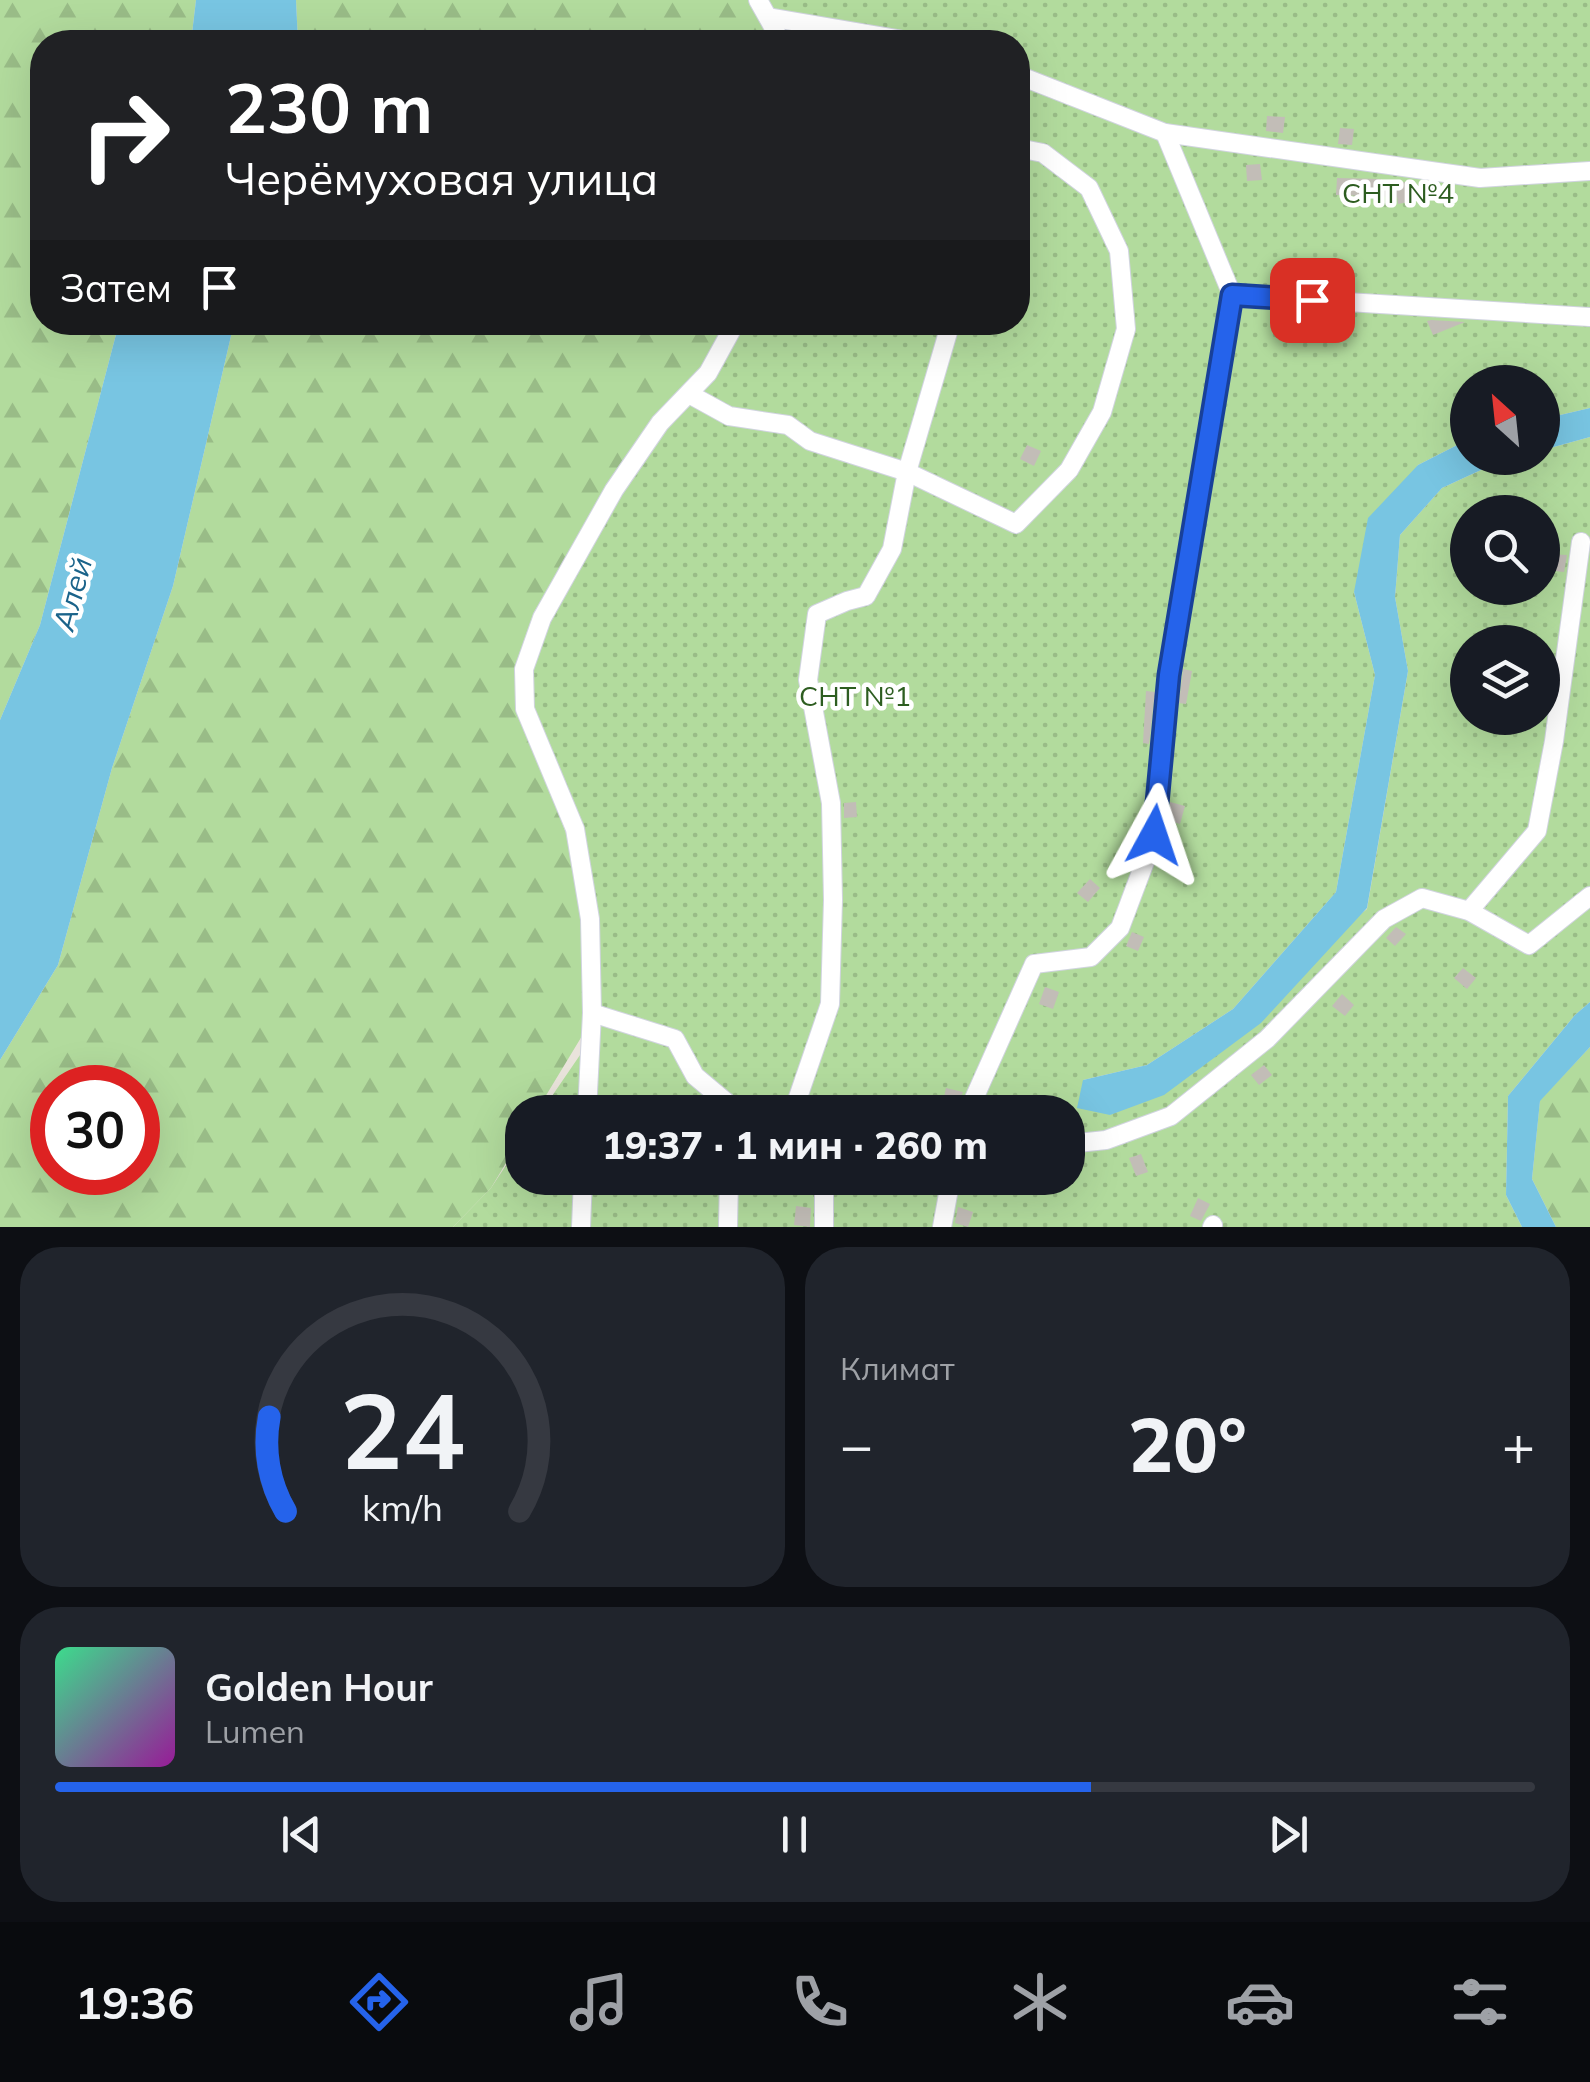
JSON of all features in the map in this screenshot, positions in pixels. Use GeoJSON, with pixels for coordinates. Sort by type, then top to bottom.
{"type":"FeatureCollection","features":[{"type":"Feature","properties":{"kind":"street"},"geometry":{"type":"LineString","coordinates":[[763,8],[775,30]]}},
{"type":"Feature","properties":{"kind":"street"},"geometry":{"type":"LineString","coordinates":[[763,8],[861,30]]}},
{"type":"Feature","properties":{"kind":"street"},"geometry":{"type":"LineString","coordinates":[[1030,80],[1166,134],[1480,178],[1590,171]]}},
{"type":"Feature","properties":{"kind":"street"},"geometry":{"type":"LineString","coordinates":[[976,1095],[1034,964],[1092,956],[1120,928],[1154,835],[1169,675],[1232,295],[1166,134]]}},
{"type":"Feature","properties":{"kind":"street"},"geometry":{"type":"LineString","coordinates":[[689,394],[729,416],[788,425],[810,441],[907,472],[1016,524],[1069,470],[1102,412],[1126,329],[1119,251],[1089,188],[1043,153],[1030,150]]}},
{"type":"Feature","properties":{"kind":"street"},"geometry":{"type":"LineString","coordinates":[[1232,295],[1590,317]]}},
{"type":"Feature","properties":{"kind":"street"},"geometry":{"type":"LineString","coordinates":[[588,1095],[592,1013],[590,919],[575,828],[525,709],[524,669],[542,618],[614,490],[660,424],[708,373],[729,335]]}},
{"type":"Feature","properties":{"kind":"street"},"geometry":{"type":"LineString","coordinates":[[799,1095],[830,1004],[831,803],[808,680],[817,614],[866,596],[892,549],[907,472],[948,335]]}},
{"type":"Feature","properties":{"kind":"street"},"geometry":{"type":"LineString","coordinates":[[1469,911],[1537,831],[1582,542]]}},
{"type":"Feature","properties":{"kind":"street"},"geometry":{"type":"LineString","coordinates":[[1085,1142],[1106,1140],[1171,1116],[1268,1039],[1384,919],[1422,898],[1469,911],[1529,944],[1590,896]]}},
{"type":"Feature","properties":{"kind":"street"},"geometry":{"type":"LineString","coordinates":[[592,1013],[674,1039],[695,1076],[716,1095]]}},
{"type":"Feature","properties":{"kind":"street"},"geometry":{"type":"LineString","coordinates":[[581,1227],[582,1195]]}},
{"type":"Feature","properties":{"kind":"street"},"geometry":{"type":"LineString","coordinates":[[728,1227],[729,1195]]}},
{"type":"Feature","properties":{"kind":"street"},"geometry":{"type":"LineString","coordinates":[[824,1195],[824,1227]]}},
{"type":"Feature","properties":{"kind":"street"},"geometry":{"type":"LineString","coordinates":[[942,1227],[947,1195]]}},
{"type":"Feature","properties":{"kind":"green space"},"geometry":{"type":"Polygon","coordinates":[[[0,0],[196,0],[192,30],[30,30],[30,335],[116,335],[40,625],[0,720],[0,0]]]}},
{"type":"Feature","properties":{"kind":"green space"},"geometry":{"type":"Polygon","coordinates":[[[296,0],[758,0],[773,30],[297,30],[296,0]]]}},
{"type":"Feature","properties":{"kind":"green space"},"geometry":{"type":"Polygon","coordinates":[[[758,0],[1590,0],[1590,408],[1560,415],[1560,365],[1450,365],[1450,449],[1418,465],[1354,592],[1375,675],[1336,892],[1233,1009],[1147,1065],[1083,1080],[1110,1115],[1367,909],[1408,671],[1395,597],[1400,535],[1442,488],[1470,475],[1560,475],[1560,445],[1590,437],[1590,1002],[1508,1096],[1506,1195],[1522,1227],[453,1227],[491,1188],[505,1167],[505,1195],[1085,1195],[1085,1095],[553,1095],[591,1039],[575,829],[525,709],[530,662],[614,490],[727,335],[1030,335],[1030,30],[773,30],[758,0]]]}},
{"type":"Feature","properties":{"kind":"green space"},"geometry":{"type":"Polygon","coordinates":[[[231,335],[727,335],[614,490],[534,612],[518,658],[517,705],[566,833],[582,918],[582,1036],[546,1095],[505,1095],[505,1165],[491,1188],[453,1227],[0,1227],[0,1060],[58,965],[112,768],[173,586],[231,335]]]}},
{"type":"Feature","properties":{"kind":"green space"},"geometry":{"type":"Polygon","coordinates":[[[1590,1047],[1590,1227],[1556,1227],[1532,1179],[1540,1100],[1590,1047]]]}},
{"type":"Feature","properties":{"kind":"water"},"geometry":{"type":"Polygon","coordinates":[[[196,0],[296,0],[297,30],[192,30],[196,0]]]}},
{"type":"Feature","properties":{"kind":"water","name":"Алей"},"geometry":{"type":"Polygon","coordinates":[[[116,335],[231,335],[173,586],[112,768],[58,965],[0,1060],[0,720],[40,625],[116,335]]]}},
{"type":"Feature","properties":{"kind":"water"},"geometry":{"type":"Polygon","coordinates":[[[1590,408],[1590,437],[1560,445],[1560,415],[1590,408]]]}},
{"type":"Feature","properties":{"kind":"water"},"geometry":{"type":"Polygon","coordinates":[[[1450,449],[1450,475],[1470,475],[1442,488],[1400,535],[1395,597],[1408,671],[1367,908],[1261,1023],[1164,1095],[1110,1115],[1085,1110],[1085,1095],[1080,1095],[1083,1080],[1147,1065],[1233,1009],[1336,892],[1375,675],[1354,592],[1368,518],[1418,465],[1450,449]]]}},
{"type":"Feature","properties":{"kind":"water"},"geometry":{"type":"Polygon","coordinates":[[[1590,1002],[1590,1047],[1540,1101],[1532,1179],[1556,1227],[1522,1227],[1506,1195],[1508,1096],[1590,1002]]]}},
{"type":"Feature","properties":{"kind":"building"},"geometry":{"type":"Polygon","coordinates":[[[1267,116],[1285,117],[1283,133],[1266,131],[1267,116]]]}},
{"type":"Feature","properties":{"kind":"building"},"geometry":{"type":"Polygon","coordinates":[[[1340,128],[1354,129],[1352,145],[1338,144],[1340,128]]]}},
{"type":"Feature","properties":{"kind":"building"},"geometry":{"type":"Polygon","coordinates":[[[1260,164],[1262,180],[1247,181],[1246,165],[1260,164]]]}},
{"type":"Feature","properties":{"kind":"building"},"geometry":{"type":"Polygon","coordinates":[[[1337,178],[1381,179],[1380,187],[1410,181],[1414,201],[1398,204],[1397,197],[1336,195],[1337,178]]]}},
{"type":"Feature","properties":{"kind":"building"},"geometry":{"type":"Polygon","coordinates":[[[1427,321],[1465,322],[1433,335],[1427,321]]]}},
{"type":"Feature","properties":{"kind":"building"},"geometry":{"type":"Polygon","coordinates":[[[1027,445],[1041,451],[1034,466],[1020,459],[1027,445]]]}},
{"type":"Feature","properties":{"kind":"building"},"geometry":{"type":"Polygon","coordinates":[[[1560,555],[1567,555],[1564,572],[1560,572],[1560,555]]]}},
{"type":"Feature","properties":{"kind":"building"},"geometry":{"type":"Polygon","coordinates":[[[1183,669],[1192,671],[1186,704],[1179,703],[1183,669]]]}},
{"type":"Feature","properties":{"kind":"building"},"geometry":{"type":"Polygon","coordinates":[[[1146,691],[1155,692],[1149,744],[1143,743],[1146,691]]]}},
{"type":"Feature","properties":{"kind":"building"},"geometry":{"type":"Polygon","coordinates":[[[856,802],[857,817],[844,818],[844,803],[856,802]]]}},
{"type":"Feature","properties":{"kind":"building"},"geometry":{"type":"Polygon","coordinates":[[[1170,802],[1185,806],[1180,824],[1169,821],[1170,802]]]}},
{"type":"Feature","properties":{"kind":"building"},"geometry":{"type":"Polygon","coordinates":[[[1090,879],[1100,888],[1088,902],[1077,893],[1090,879]]]}},
{"type":"Feature","properties":{"kind":"building"},"geometry":{"type":"Polygon","coordinates":[[[1396,927],[1406,934],[1395,946],[1386,938],[1396,927]]]}},
{"type":"Feature","properties":{"kind":"building"},"geometry":{"type":"Polygon","coordinates":[[[1132,932],[1144,937],[1138,951],[1126,946],[1132,932]]]}},
{"type":"Feature","properties":{"kind":"building"},"geometry":{"type":"Polygon","coordinates":[[[1463,968],[1476,978],[1467,989],[1454,978],[1463,968]]]}},
{"type":"Feature","properties":{"kind":"building"},"geometry":{"type":"Polygon","coordinates":[[[1045,987],[1059,992],[1053,1009],[1039,1004],[1045,987]]]}},
{"type":"Feature","properties":{"kind":"building"},"geometry":{"type":"Polygon","coordinates":[[[1342,994],[1354,1005],[1345,1016],[1332,1006],[1342,994]]]}},
{"type":"Feature","properties":{"kind":"building"},"geometry":{"type":"Polygon","coordinates":[[[1264,1065],[1272,1075],[1259,1085],[1251,1075],[1264,1065]]]}},
{"type":"Feature","properties":{"kind":"building"},"geometry":{"type":"Polygon","coordinates":[[[946,1088],[963,1092],[962,1095],[944,1095],[946,1088]]]}},
{"type":"Feature","properties":{"kind":"building"},"geometry":{"type":"Polygon","coordinates":[[[1141,1154],[1148,1172],[1136,1176],[1129,1158],[1141,1154]]]}},
{"type":"Feature","properties":{"kind":"building"},"geometry":{"type":"Polygon","coordinates":[[[1198,1198],[1210,1204],[1201,1221],[1190,1216],[1198,1198]]]}},
{"type":"Feature","properties":{"kind":"building"},"geometry":{"type":"Polygon","coordinates":[[[796,1206],[811,1208],[810,1227],[794,1225],[796,1206]]]}},
{"type":"Feature","properties":{"kind":"building"},"geometry":{"type":"Polygon","coordinates":[[[958,1207],[973,1212],[968,1227],[955,1223],[958,1207]]]}},
{"type":"Feature","properties":{"kind":"route"},"geometry":{"type":"LineString","coordinates":[[1154,835],[1169,675],[1232,295],[1312,300]]}},
{"type":"Feature","properties":{"kind":"park label","name":"СНТ №4"},"geometry":{"type":"Point","coordinates":[1398,193]}},
{"type":"Feature","properties":{"kind":"park label","name":"СНТ №1"},"geometry":{"type":"Point","coordinates":[855,696]}}]}
